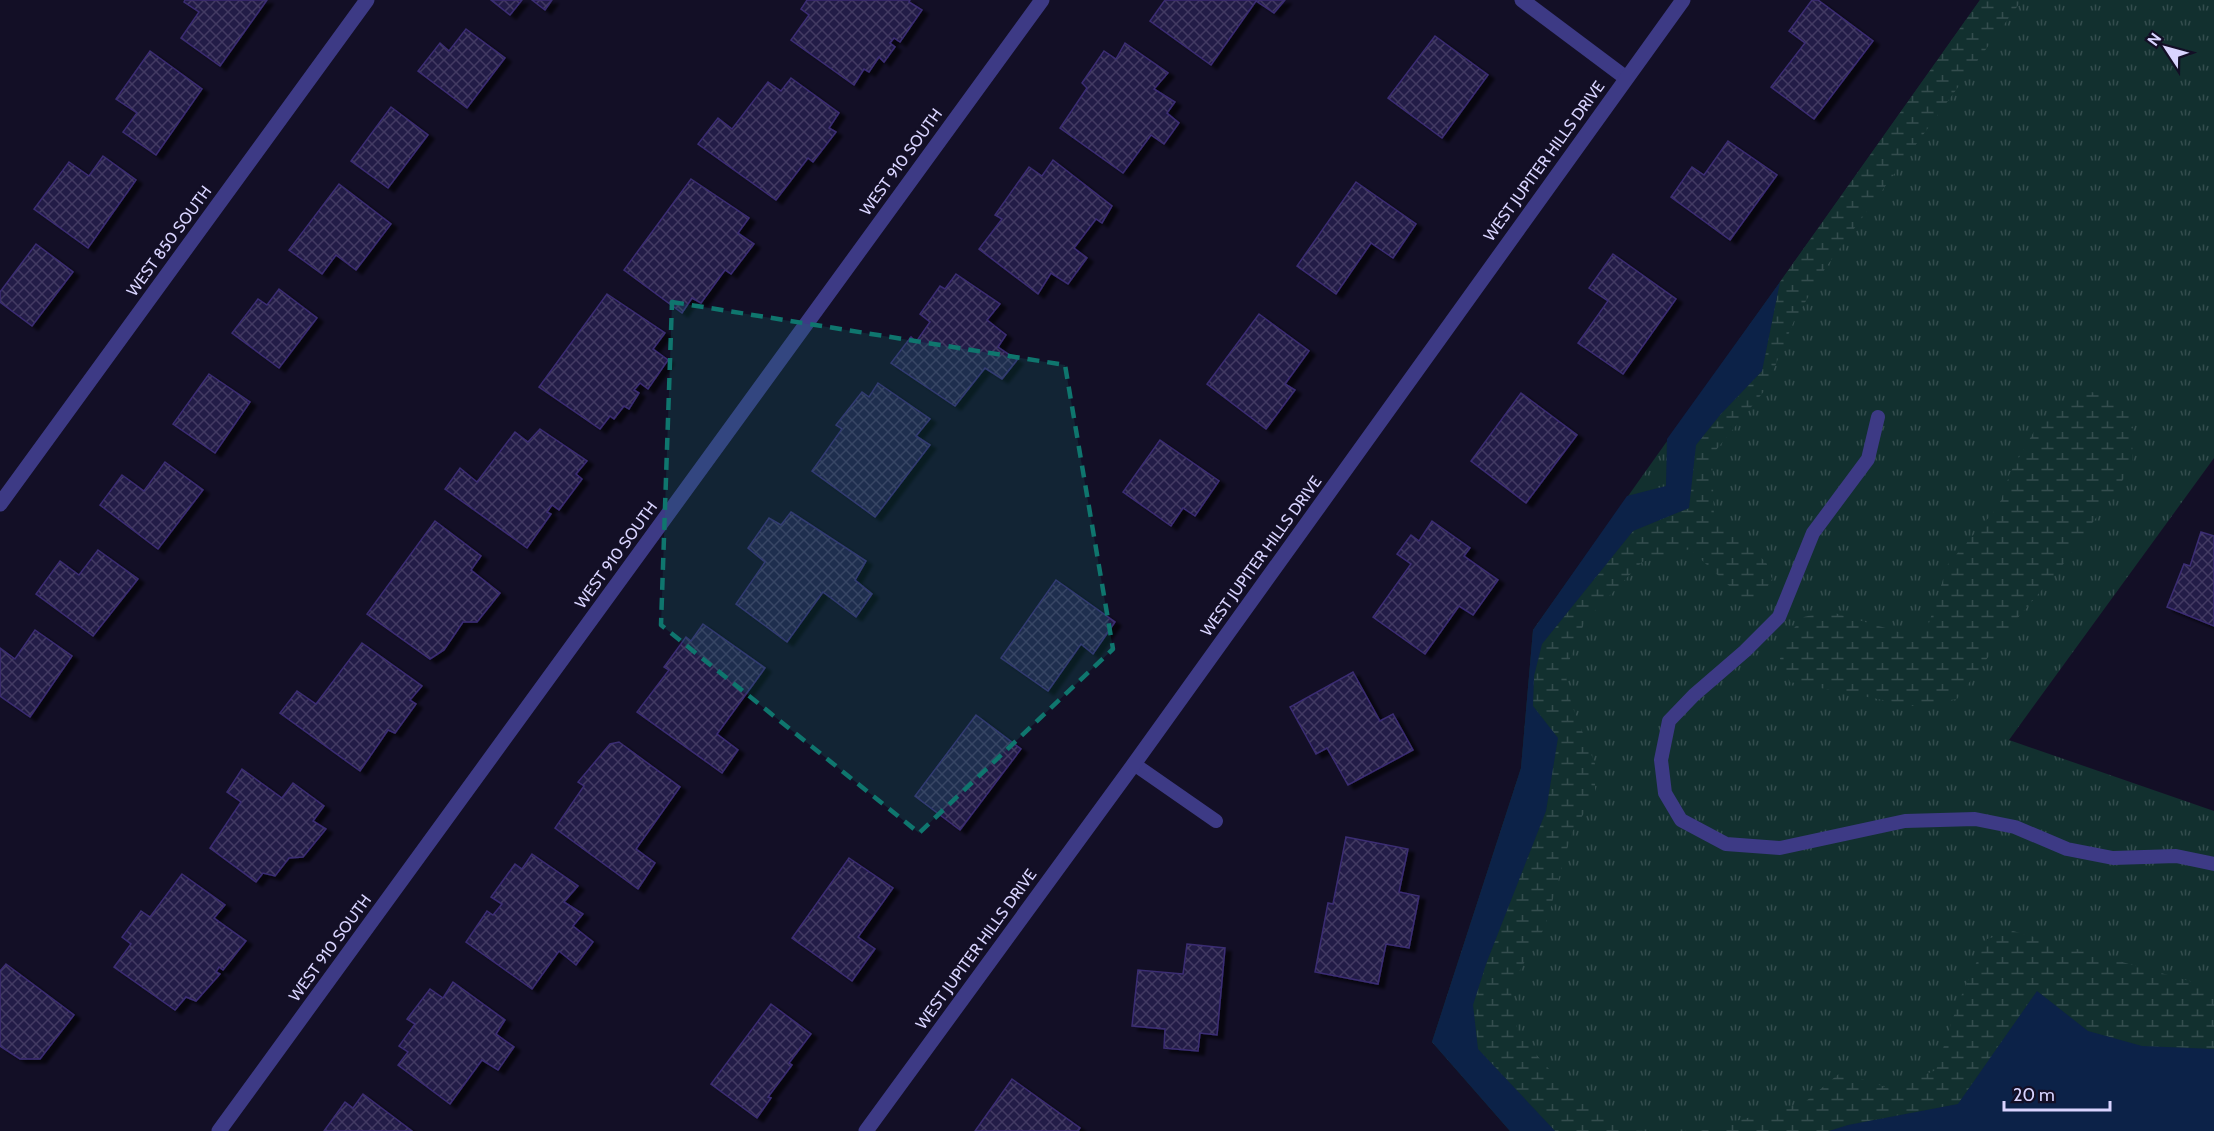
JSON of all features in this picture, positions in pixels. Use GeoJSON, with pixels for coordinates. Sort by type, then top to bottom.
{"type":"FeatureCollection","features":[{"type":"Feature","properties":{"kind":"street","name":"WEST 850 SOUTH"},"geometry":{"type":"LineString","coordinates":[[0,504],[367,0]]}},
{"type":"Feature","properties":{"kind":"street","name":"WEST 910 SOUTH"},"geometry":{"type":"LineString","coordinates":[[219,1131],[1042,0]]}},
{"type":"Feature","properties":{"kind":"street"},"geometry":{"type":"LineString","coordinates":[[1522,0],[1626,78]]}},
{"type":"Feature","properties":{"kind":"street","name":"WEST JUPITER HILLS DRIVE"},"geometry":{"type":"LineString","coordinates":[[866,1131],[1134,764],[1683,0]]}},
{"type":"Feature","properties":{"kind":"lane"},"geometry":{"type":"LineString","coordinates":[[1878,417],[1868,459],[1813,533],[1779,617],[1669,721],[1661,760],[1665,793],[1681,820],[1726,844],[1780,848],[1905,821],[1975,819],[2015,827],[2067,849],[2113,858],[2176,856],[2214,864]]}},
{"type":"Feature","properties":{"kind":"lane"},"geometry":{"type":"LineString","coordinates":[[1134,764],[1216,821]]}},
{"type":"Feature","properties":{"kind":"highlighted area"},"geometry":{"type":"Polygon","coordinates":[[[672,302],[1065,365],[1113,649],[919,833],[661,625],[672,302]]]}},
{"type":"Feature","properties":{"kind":"green space"},"geometry":{"type":"Polygon","coordinates":[[[1980,0],[2214,0],[2214,458],[2009,740],[2214,811],[2214,1131],[1510,1131],[1432,1042],[1521,768],[1533,630],[1980,0]]]}},
{"type":"Feature","properties":{"kind":"green space"},"geometry":{"type":"Polygon","coordinates":[[[1980,0],[2022,0],[1826,267],[1794,321],[1765,390],[1712,455],[1714,518],[1766,562],[1772,579],[1760,600],[1741,597],[1690,549],[1642,562],[1585,621],[1565,671],[1571,703],[1595,764],[1595,796],[1572,832],[1545,927],[1510,987],[1518,1034],[1557,1078],[1629,1130],[1644,1131],[1555,1131],[1478,1049],[1473,1005],[1558,738],[1533,706],[1534,676],[1542,644],[1633,531],[1689,508],[1696,445],[1720,415],[1762,371],[1780,282],[1980,0]]]}},
{"type":"Feature","properties":{"kind":"green space"},"geometry":{"type":"Polygon","coordinates":[[[2083,391],[2113,395],[2133,421],[2132,467],[2059,570],[2015,621],[1957,699],[1924,708],[1790,682],[1780,659],[1786,637],[1804,617],[1828,611],[1899,632],[1928,626],[1948,564],[1999,506],[2010,473],[2040,421],[2083,391]]]}},
{"type":"Feature","properties":{"kind":"green space"},"geometry":{"type":"Polygon","coordinates":[[[2013,931],[2214,988],[2214,1049],[2142,1046],[2088,1031],[2037,991],[1958,1104],[1848,1125],[1829,1131],[1700,1131],[1805,1102],[1841,1072],[1891,1089],[1936,1070],[1958,1003],[1987,939],[2013,931]]]}},
{"type":"Feature","properties":{"kind":"water"},"geometry":{"type":"Polygon","coordinates":[[[1780,282],[1762,371],[1720,415],[1696,445],[1689,508],[1633,531],[1542,644],[1534,676],[1533,706],[1558,738],[1546,811],[1486,964],[1473,1005],[1478,1049],[1555,1131],[1510,1131],[1432,1042],[1521,768],[1533,630],[1627,496],[1666,486],[1667,439],[1780,282]]]}},
{"type":"Feature","properties":{"kind":"water"},"geometry":{"type":"Polygon","coordinates":[[[2037,991],[2088,1031],[2142,1046],[2214,1049],[2214,1131],[1829,1131],[1848,1125],[1958,1104],[2037,991]]]}},
{"type":"Feature","properties":{"kind":"building"},"geometry":{"type":"Polygon","coordinates":[[[185,0],[267,0],[220,66],[181,38],[199,12],[184,2],[185,0]]]}},
{"type":"Feature","properties":{"kind":"building"},"geometry":{"type":"Polygon","coordinates":[[[491,0],[522,0],[510,15],[491,0]]]}},
{"type":"Feature","properties":{"kind":"building"},"geometry":{"type":"Polygon","coordinates":[[[532,0],[552,0],[545,10],[532,0]]]}},
{"type":"Feature","properties":{"kind":"building"},"geometry":{"type":"Polygon","coordinates":[[[807,0],[910,0],[909,2],[922,10],[900,42],[894,38],[890,43],[895,47],[884,62],[879,57],[869,72],[864,69],[854,85],[791,40],[809,15],[801,9],[807,0]]]}},
{"type":"Feature","properties":{"kind":"building"},"geometry":{"type":"Polygon","coordinates":[[[1165,0],[1285,0],[1274,13],[1256,1],[1211,65],[1150,21],[1165,0]]]}},
{"type":"Feature","properties":{"kind":"building"},"geometry":{"type":"Polygon","coordinates":[[[1812,0],[1818,0],[1873,41],[1814,119],[1771,87],[1805,43],[1789,31],[1812,0]]]}},
{"type":"Feature","properties":{"kind":"building"},"geometry":{"type":"Polygon","coordinates":[[[466,29],[505,58],[467,108],[418,71],[440,43],[449,51],[466,29]]]}},
{"type":"Feature","properties":{"kind":"building"},"geometry":{"type":"Polygon","coordinates":[[[1435,36],[1488,75],[1442,138],[1388,98],[1435,36]]]}},
{"type":"Feature","properties":{"kind":"building"},"geometry":{"type":"Polygon","coordinates":[[[1125,43],[1168,73],[1154,89],[1175,102],[1167,113],[1179,123],[1164,144],[1151,135],[1123,173],[1060,128],[1087,88],[1082,83],[1104,51],[1116,59],[1125,43]]]}},
{"type":"Feature","properties":{"kind":"building"},"geometry":{"type":"Polygon","coordinates":[[[150,51],[202,89],[156,155],[123,132],[137,113],[116,99],[150,51]]]}},
{"type":"Feature","properties":{"kind":"building"},"geometry":{"type":"Polygon","coordinates":[[[791,78],[839,113],[829,128],[836,132],[813,162],[808,158],[776,200],[698,144],[718,118],[732,129],[768,82],[781,91],[791,78]]]}},
{"type":"Feature","properties":{"kind":"building"},"geometry":{"type":"Polygon","coordinates":[[[391,107],[428,135],[388,188],[351,161],[391,107]]]}},
{"type":"Feature","properties":{"kind":"building"},"geometry":{"type":"Polygon","coordinates":[[[1728,141],[1777,175],[1730,240],[1671,197],[1692,167],[1704,175],[1728,141]]]}},
{"type":"Feature","properties":{"kind":"building"},"geometry":{"type":"Polygon","coordinates":[[[103,156],[136,180],[88,248],[34,209],[69,162],[89,176],[103,156]]]}},
{"type":"Feature","properties":{"kind":"building"},"geometry":{"type":"Polygon","coordinates":[[[1053,160],[1112,206],[1102,223],[1096,219],[1074,248],[1087,258],[1068,284],[1051,273],[1038,294],[979,249],[1002,219],[995,215],[1029,167],[1042,176],[1053,160]]]}},
{"type":"Feature","properties":{"kind":"building"},"geometry":{"type":"Polygon","coordinates":[[[691,179],[749,218],[738,233],[754,244],[731,274],[725,270],[701,303],[692,298],[682,313],[624,270],[691,179]]]}},
{"type":"Feature","properties":{"kind":"building"},"geometry":{"type":"Polygon","coordinates":[[[1356,182],[1416,224],[1393,258],[1371,243],[1336,294],[1297,266],[1356,182]]]}},
{"type":"Feature","properties":{"kind":"building"},"geometry":{"type":"Polygon","coordinates":[[[339,184],[391,224],[356,270],[336,255],[322,274],[289,250],[339,184]]]}},
{"type":"Feature","properties":{"kind":"building"},"geometry":{"type":"Polygon","coordinates":[[[36,244],[73,272],[32,326],[0,302],[0,292],[36,244]]]}},
{"type":"Feature","properties":{"kind":"building"},"geometry":{"type":"Polygon","coordinates":[[[1613,254],[1676,299],[1623,374],[1578,343],[1608,301],[1589,288],[1613,254]]]}},
{"type":"Feature","properties":{"kind":"building"},"geometry":{"type":"Polygon","coordinates":[[[956,274],[1000,304],[987,320],[1006,335],[998,347],[1017,360],[1002,379],[985,368],[955,406],[891,363],[911,337],[916,342],[930,322],[920,314],[940,286],[945,289],[956,274]]]}},
{"type":"Feature","properties":{"kind":"building"},"geometry":{"type":"Polygon","coordinates":[[[279,289],[317,318],[279,368],[232,333],[258,299],[267,305],[279,289]]]}},
{"type":"Feature","properties":{"kind":"building"},"geometry":{"type":"Polygon","coordinates":[[[607,294],[665,333],[653,349],[668,360],[648,389],[640,383],[634,390],[639,393],[629,409],[624,406],[614,419],[610,416],[600,429],[539,387],[607,294]]]}},
{"type":"Feature","properties":{"kind":"building"},"geometry":{"type":"Polygon","coordinates":[[[1259,314],[1309,351],[1285,384],[1295,390],[1266,429],[1207,384],[1259,314]]]}},
{"type":"Feature","properties":{"kind":"building"},"geometry":{"type":"Polygon","coordinates":[[[209,374],[250,402],[215,453],[173,424],[209,374]]]}},
{"type":"Feature","properties":{"kind":"building"},"geometry":{"type":"Polygon","coordinates":[[[878,383],[930,419],[916,436],[930,445],[875,517],[812,471],[842,429],[836,425],[862,392],[869,397],[878,383]]]}},
{"type":"Feature","properties":{"kind":"building"},"geometry":{"type":"Polygon","coordinates":[[[1521,393],[1577,435],[1526,503],[1471,461],[1521,393]]]}},
{"type":"Feature","properties":{"kind":"building"},"geometry":{"type":"Polygon","coordinates":[[[540,429],[587,461],[576,474],[582,479],[559,510],[552,505],[547,512],[551,514],[527,548],[445,489],[460,468],[477,482],[515,432],[528,442],[540,429]]]}},
{"type":"Feature","properties":{"kind":"building"},"geometry":{"type":"Polygon","coordinates":[[[1160,440],[1219,481],[1195,516],[1183,508],[1171,526],[1123,492],[1160,440]]]}},
{"type":"Feature","properties":{"kind":"building"},"geometry":{"type":"Polygon","coordinates":[[[165,462],[203,490],[158,549],[100,505],[122,475],[144,491],[165,462]]]}},
{"type":"Feature","properties":{"kind":"building"},"geometry":{"type":"Polygon","coordinates":[[[791,512],[866,561],[855,580],[872,594],[856,617],[823,592],[787,642],[736,604],[765,562],[748,548],[769,518],[781,525],[791,512]]]}},
{"type":"Feature","properties":{"kind":"building"},"geometry":{"type":"Polygon","coordinates":[[[435,521],[481,556],[471,570],[500,593],[477,622],[463,622],[444,650],[430,659],[367,614],[435,521]]]}},
{"type":"Feature","properties":{"kind":"building"},"geometry":{"type":"Polygon","coordinates":[[[1432,521],[1470,548],[1464,556],[1498,580],[1473,615],[1459,606],[1425,654],[1373,617],[1411,564],[1397,554],[1411,535],[1419,541],[1432,521]]]}},
{"type":"Feature","properties":{"kind":"building"},"geometry":{"type":"Polygon","coordinates":[[[2201,532],[2214,536],[2214,626],[2167,607],[2184,564],[2190,566],[2201,532]]]}},
{"type":"Feature","properties":{"kind":"building"},"geometry":{"type":"Polygon","coordinates":[[[98,550],[138,579],[93,636],[36,594],[60,561],[79,575],[98,550]]]}},
{"type":"Feature","properties":{"kind":"building"},"geometry":{"type":"Polygon","coordinates":[[[1056,580],[1115,622],[1093,654],[1081,644],[1048,691],[1001,658],[1056,580]]]}},
{"type":"Feature","properties":{"kind":"building"},"geometry":{"type":"Polygon","coordinates":[[[703,624],[765,668],[717,734],[738,750],[722,773],[637,712],[669,670],[664,667],[686,637],[691,641],[703,624]]]}},
{"type":"Feature","properties":{"kind":"building"},"geometry":{"type":"Polygon","coordinates":[[[35,630],[72,656],[30,717],[0,696],[0,648],[15,659],[35,630]]]}},
{"type":"Feature","properties":{"kind":"building"},"geometry":{"type":"Polygon","coordinates":[[[362,643],[422,686],[410,700],[416,704],[395,733],[388,730],[360,771],[280,713],[297,691],[316,704],[362,643]]]}},
{"type":"Feature","properties":{"kind":"building"},"geometry":{"type":"Polygon","coordinates":[[[1353,672],[1380,721],[1393,714],[1413,750],[1348,785],[1327,748],[1316,754],[1290,707],[1353,672]]]}},
{"type":"Feature","properties":{"kind":"building"},"geometry":{"type":"Polygon","coordinates":[[[976,715],[1021,749],[960,830],[915,796],[976,715]]]}},
{"type":"Feature","properties":{"kind":"building"},"geometry":{"type":"Polygon","coordinates":[[[619,742],[680,787],[636,849],[655,863],[638,889],[555,828],[584,786],[578,782],[610,744],[619,742]]]}},
{"type":"Feature","properties":{"kind":"building"},"geometry":{"type":"Polygon","coordinates":[[[242,769],[282,798],[293,783],[324,806],[313,821],[326,829],[303,857],[289,858],[275,876],[263,873],[256,882],[210,848],[241,802],[227,792],[242,769]]]}},
{"type":"Feature","properties":{"kind":"building"},"geometry":{"type":"Polygon","coordinates":[[[1346,837],[1408,849],[1399,892],[1419,896],[1409,948],[1386,944],[1378,984],[1315,972],[1328,903],[1333,904],[1346,837]]]}},
{"type":"Feature","properties":{"kind":"building"},"geometry":{"type":"Polygon","coordinates":[[[532,854],[578,886],[564,902],[583,914],[573,926],[593,942],[576,965],[559,951],[532,989],[466,942],[487,911],[493,915],[502,904],[491,897],[515,864],[522,869],[532,854]]]}},
{"type":"Feature","properties":{"kind":"building"},"geometry":{"type":"Polygon","coordinates":[[[849,858],[893,888],[858,937],[875,949],[852,981],[792,938],[849,858]]]}},
{"type":"Feature","properties":{"kind":"building"},"geometry":{"type":"Polygon","coordinates":[[[182,874],[225,905],[214,918],[246,941],[223,970],[219,967],[216,972],[220,974],[196,1001],[186,997],[175,1010],[114,967],[131,944],[122,937],[141,911],[150,917],[182,874]]]}},
{"type":"Feature","properties":{"kind":"building"},"geometry":{"type":"Polygon","coordinates":[[[1187,944],[1225,948],[1217,1035],[1200,1033],[1198,1051],[1164,1048],[1165,1029],[1132,1026],[1138,970],[1183,974],[1187,944]]]}},
{"type":"Feature","properties":{"kind":"building"},"geometry":{"type":"Polygon","coordinates":[[[6,964],[74,1015],[40,1059],[20,1059],[0,1046],[0,971],[6,964]]]}},
{"type":"Feature","properties":{"kind":"building"},"geometry":{"type":"Polygon","coordinates":[[[453,982],[505,1020],[496,1034],[514,1047],[498,1070],[482,1060],[450,1104],[398,1065],[408,1052],[399,1046],[415,1024],[407,1019],[430,989],[443,998],[453,982]]]}},
{"type":"Feature","properties":{"kind":"building"},"geometry":{"type":"Polygon","coordinates":[[[771,1004],[811,1034],[789,1063],[792,1065],[768,1097],[771,1098],[757,1118],[711,1084],[771,1004]]]}},
{"type":"Feature","properties":{"kind":"building"},"geometry":{"type":"Polygon","coordinates":[[[1012,1079],[1080,1128],[1078,1131],[975,1131],[1012,1079]]]}},
{"type":"Feature","properties":{"kind":"building"},"geometry":{"type":"Polygon","coordinates":[[[363,1094],[412,1131],[324,1131],[345,1102],[353,1108],[363,1094]]]}}]}
